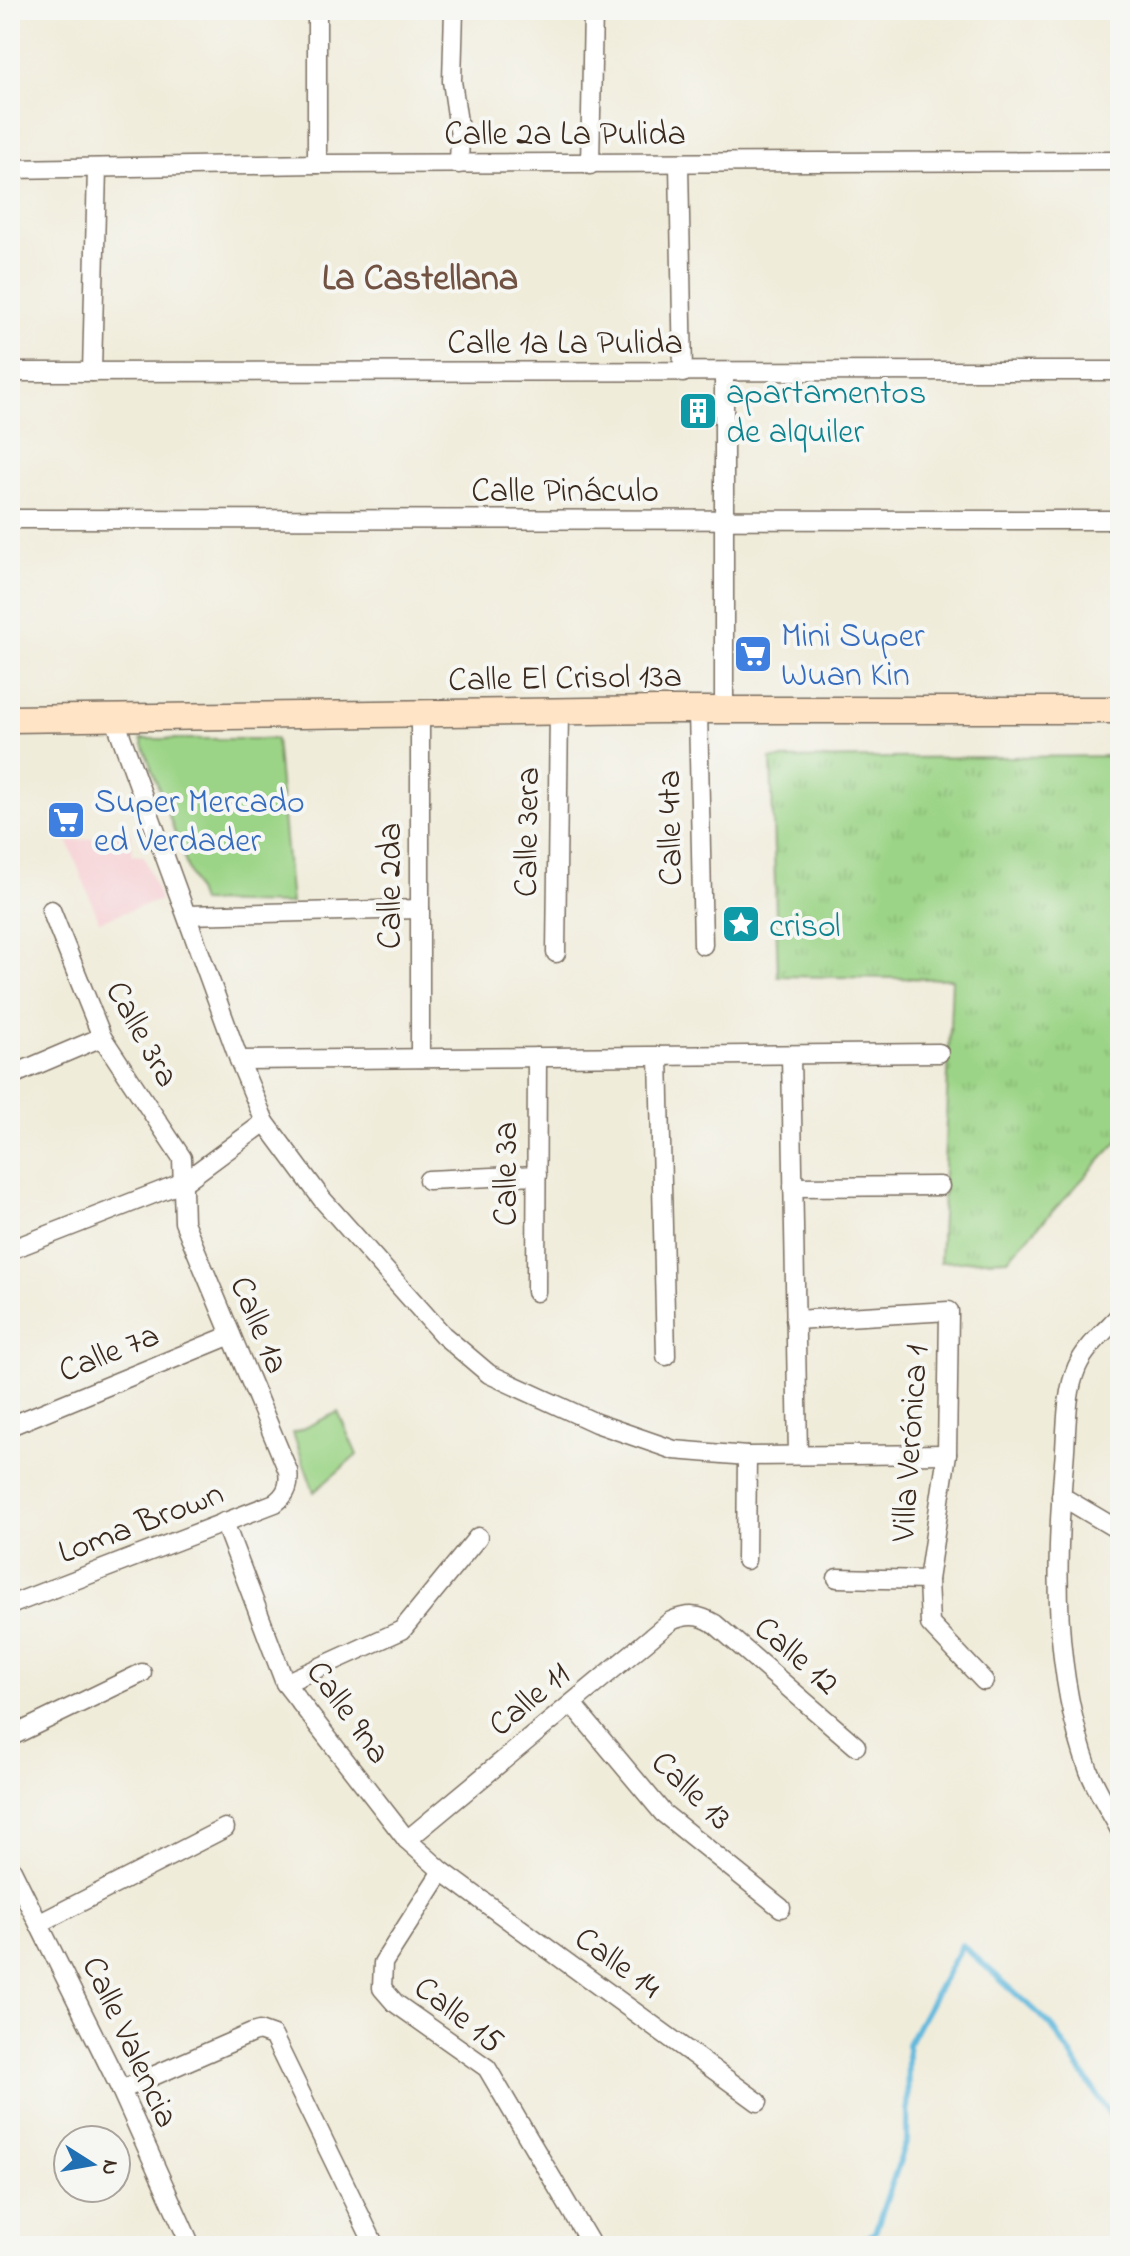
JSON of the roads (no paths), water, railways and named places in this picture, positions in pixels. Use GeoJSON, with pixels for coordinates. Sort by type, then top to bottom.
{"type":"FeatureCollection","features":[{"type":"Feature","properties":{"kind":"street"},"geometry":{"type":"LineString","coordinates":[[317,10],[317,164]]}},
{"type":"Feature","properties":{"kind":"street"},"geometry":{"type":"LineString","coordinates":[[454,10],[452,81],[460,136],[459,164]]}},
{"type":"Feature","properties":{"kind":"street"},"geometry":{"type":"LineString","coordinates":[[590,165],[593,10]]}},
{"type":"Feature","properties":{"kind":"street","name":"Calle 2a La Pulida"},"geometry":{"type":"LineString","coordinates":[[10,169],[317,164],[1120,161]]}},
{"type":"Feature","properties":{"kind":"street"},"geometry":{"type":"LineString","coordinates":[[679,164],[683,373]]}},
{"type":"Feature","properties":{"kind":"street"},"geometry":{"type":"LineString","coordinates":[[92,372],[97,168]]}},
{"type":"Feature","properties":{"kind":"street","name":"Calle 1a La Pulida"},"geometry":{"type":"LineString","coordinates":[[10,372],[1120,371]]}},
{"type":"Feature","properties":{"kind":"street","name":"Calle 4ta"},"geometry":{"type":"LineString","coordinates":[[703,945],[711,710],[725,521],[724,373]]}},
{"type":"Feature","properties":{"kind":"street","name":"Calle Pináculo"},"geometry":{"type":"LineString","coordinates":[[10,519],[1120,520]]}},
{"type":"Feature","properties":{"kind":"street","name":"Calle El Crisol 13a"},"geometry":{"type":"LineString","coordinates":[[10,719],[559,711],[1120,710]]}},
{"type":"Feature","properties":{"kind":"street","name":"Calle 3era"},"geometry":{"type":"LineString","coordinates":[[556,953],[559,711]]}},
{"type":"Feature","properties":{"kind":"street","name":"Calle 2da"},"geometry":{"type":"LineString","coordinates":[[420,713],[420,1058]]}},
{"type":"Feature","properties":{"kind":"street"},"geometry":{"type":"LineString","coordinates":[[114,717],[239,1060],[265,1122],[322,1199],[443,1335],[489,1374],[596,1423],[674,1450],[747,1456],[947,1454]]}},
{"type":"Feature","properties":{"kind":"street"},"geometry":{"type":"LineString","coordinates":[[187,915],[420,909]]}},
{"type":"Feature","properties":{"kind":"street","name":"Calle 3ra"},"geometry":{"type":"LineString","coordinates":[[51,910],[102,1037],[182,1158],[184,1182]]}},
{"type":"Feature","properties":{"kind":"street"},"geometry":{"type":"LineString","coordinates":[[10,1076],[102,1037]]}},
{"type":"Feature","properties":{"kind":"street"},"geometry":{"type":"LineString","coordinates":[[239,1060],[939,1053]]}},
{"type":"Feature","properties":{"kind":"street"},"geometry":{"type":"LineString","coordinates":[[791,1055],[798,1455]]}},
{"type":"Feature","properties":{"kind":"street"},"geometry":{"type":"LineString","coordinates":[[659,1056],[666,1356]]}},
{"type":"Feature","properties":{"kind":"street","name":"Calle 3a"},"geometry":{"type":"LineString","coordinates":[[536,1292],[537,1057]]}},
{"type":"Feature","properties":{"kind":"street"},"geometry":{"type":"LineString","coordinates":[[10,1250],[184,1182],[265,1122]]}},
{"type":"Feature","properties":{"kind":"street"},"geometry":{"type":"LineString","coordinates":[[428,1180],[537,1175]]}},
{"type":"Feature","properties":{"kind":"street","name":"Calle 1a"},"geometry":{"type":"LineString","coordinates":[[184,1182],[184,1222],[288,1471],[287,1489]]}},
{"type":"Feature","properties":{"kind":"street"},"geometry":{"type":"LineString","coordinates":[[793,1187],[940,1186]]}},
{"type":"Feature","properties":{"kind":"street","name":"Villa Verónica 1"},"geometry":{"type":"LineString","coordinates":[[795,1320],[949,1311],[947,1454],[928,1580],[930,1624],[984,1681]]}},
{"type":"Feature","properties":{"kind":"street"},"geometry":{"type":"LineString","coordinates":[[1120,1315],[1077,1365],[1070,1394],[1061,1496],[1058,1592],[1061,1653],[1073,1715],[1089,1772],[1120,1830]]}},
{"type":"Feature","properties":{"kind":"street","name":"Calle 7a"},"geometry":{"type":"LineString","coordinates":[[10,1426],[231,1335]]}},
{"type":"Feature","properties":{"kind":"street"},"geometry":{"type":"LineString","coordinates":[[746,1560],[747,1456]]}},
{"type":"Feature","properties":{"kind":"street","name":"Loma Brown"},"geometry":{"type":"LineString","coordinates":[[10,1605],[275,1503],[287,1489]]}},
{"type":"Feature","properties":{"kind":"street"},"geometry":{"type":"LineString","coordinates":[[1061,1496],[1120,1531]]}},
{"type":"Feature","properties":{"kind":"street","name":"Calle 9na"},"geometry":{"type":"LineString","coordinates":[[224,1522],[285,1683],[407,1840],[442,1871]]}},
{"type":"Feature","properties":{"kind":"street"},"geometry":{"type":"LineString","coordinates":[[285,1683],[402,1630],[478,1537]]}},
{"type":"Feature","properties":{"kind":"street","name":"Villa Verónica 1"},"geometry":{"type":"LineString","coordinates":[[837,1578],[928,1580]]}},
{"type":"Feature","properties":{"kind":"street","name":"Calle 11"},"geometry":{"type":"LineString","coordinates":[[407,1840],[671,1621],[695,1615]]}},
{"type":"Feature","properties":{"kind":"street","name":"Calle 12"},"geometry":{"type":"LineString","coordinates":[[695,1615],[715,1624],[856,1746]]}},
{"type":"Feature","properties":{"kind":"street"},"geometry":{"type":"LineString","coordinates":[[10,1737],[142,1673]]}},
{"type":"Feature","properties":{"kind":"street","name":"Calle 13"},"geometry":{"type":"LineString","coordinates":[[572,1704],[663,1813],[781,1908]]}},
{"type":"Feature","properties":{"kind":"street"},"geometry":{"type":"LineString","coordinates":[[40,1923],[225,1828]]}},
{"type":"Feature","properties":{"kind":"street","name":"Calle Valencia"},"geometry":{"type":"LineString","coordinates":[[10,1866],[121,2090],[191,2246]]}},
{"type":"Feature","properties":{"kind":"street","name":"Calle 14"},"geometry":{"type":"LineString","coordinates":[[442,1871],[758,2102]]}},
{"type":"Feature","properties":{"kind":"street","name":"Calle 15"},"geometry":{"type":"LineString","coordinates":[[442,1871],[383,1963],[382,1988],[395,2003],[487,2068],[592,2246]]}},
{"type":"Feature","properties":{"kind":"street"},"geometry":{"type":"LineString","coordinates":[[121,2090],[252,2033],[259,2031],[273,2036],[375,2246]]}},
{"type":"Feature","properties":{"kind":"waterway"},"geometry":{"type":"LineString","coordinates":[[857,2246],[875,2232],[907,2140],[908,2044],[962,1945],[1051,2025],[1120,2130]]}},
{"type":"Feature","properties":{"kind":"place","name":"apartamentos de alquiler"},"geometry":{"type":"Point","coordinates":[698,411]}},
{"type":"Feature","properties":{"kind":"place","name":"Mini Super Wuan Kin"},"geometry":{"type":"Point","coordinates":[753,654]}},
{"type":"Feature","properties":{"kind":"place","name":"Super Mercado ed Verdader"},"geometry":{"type":"Point","coordinates":[66,820]}},
{"type":"Feature","properties":{"kind":"place","name":"crisol"},"geometry":{"type":"Point","coordinates":[741,924]}},
{"type":"Feature","properties":{"kind":"district","name":"La Castellana"},"geometry":{"type":"Point","coordinates":[420,276]}}]}
